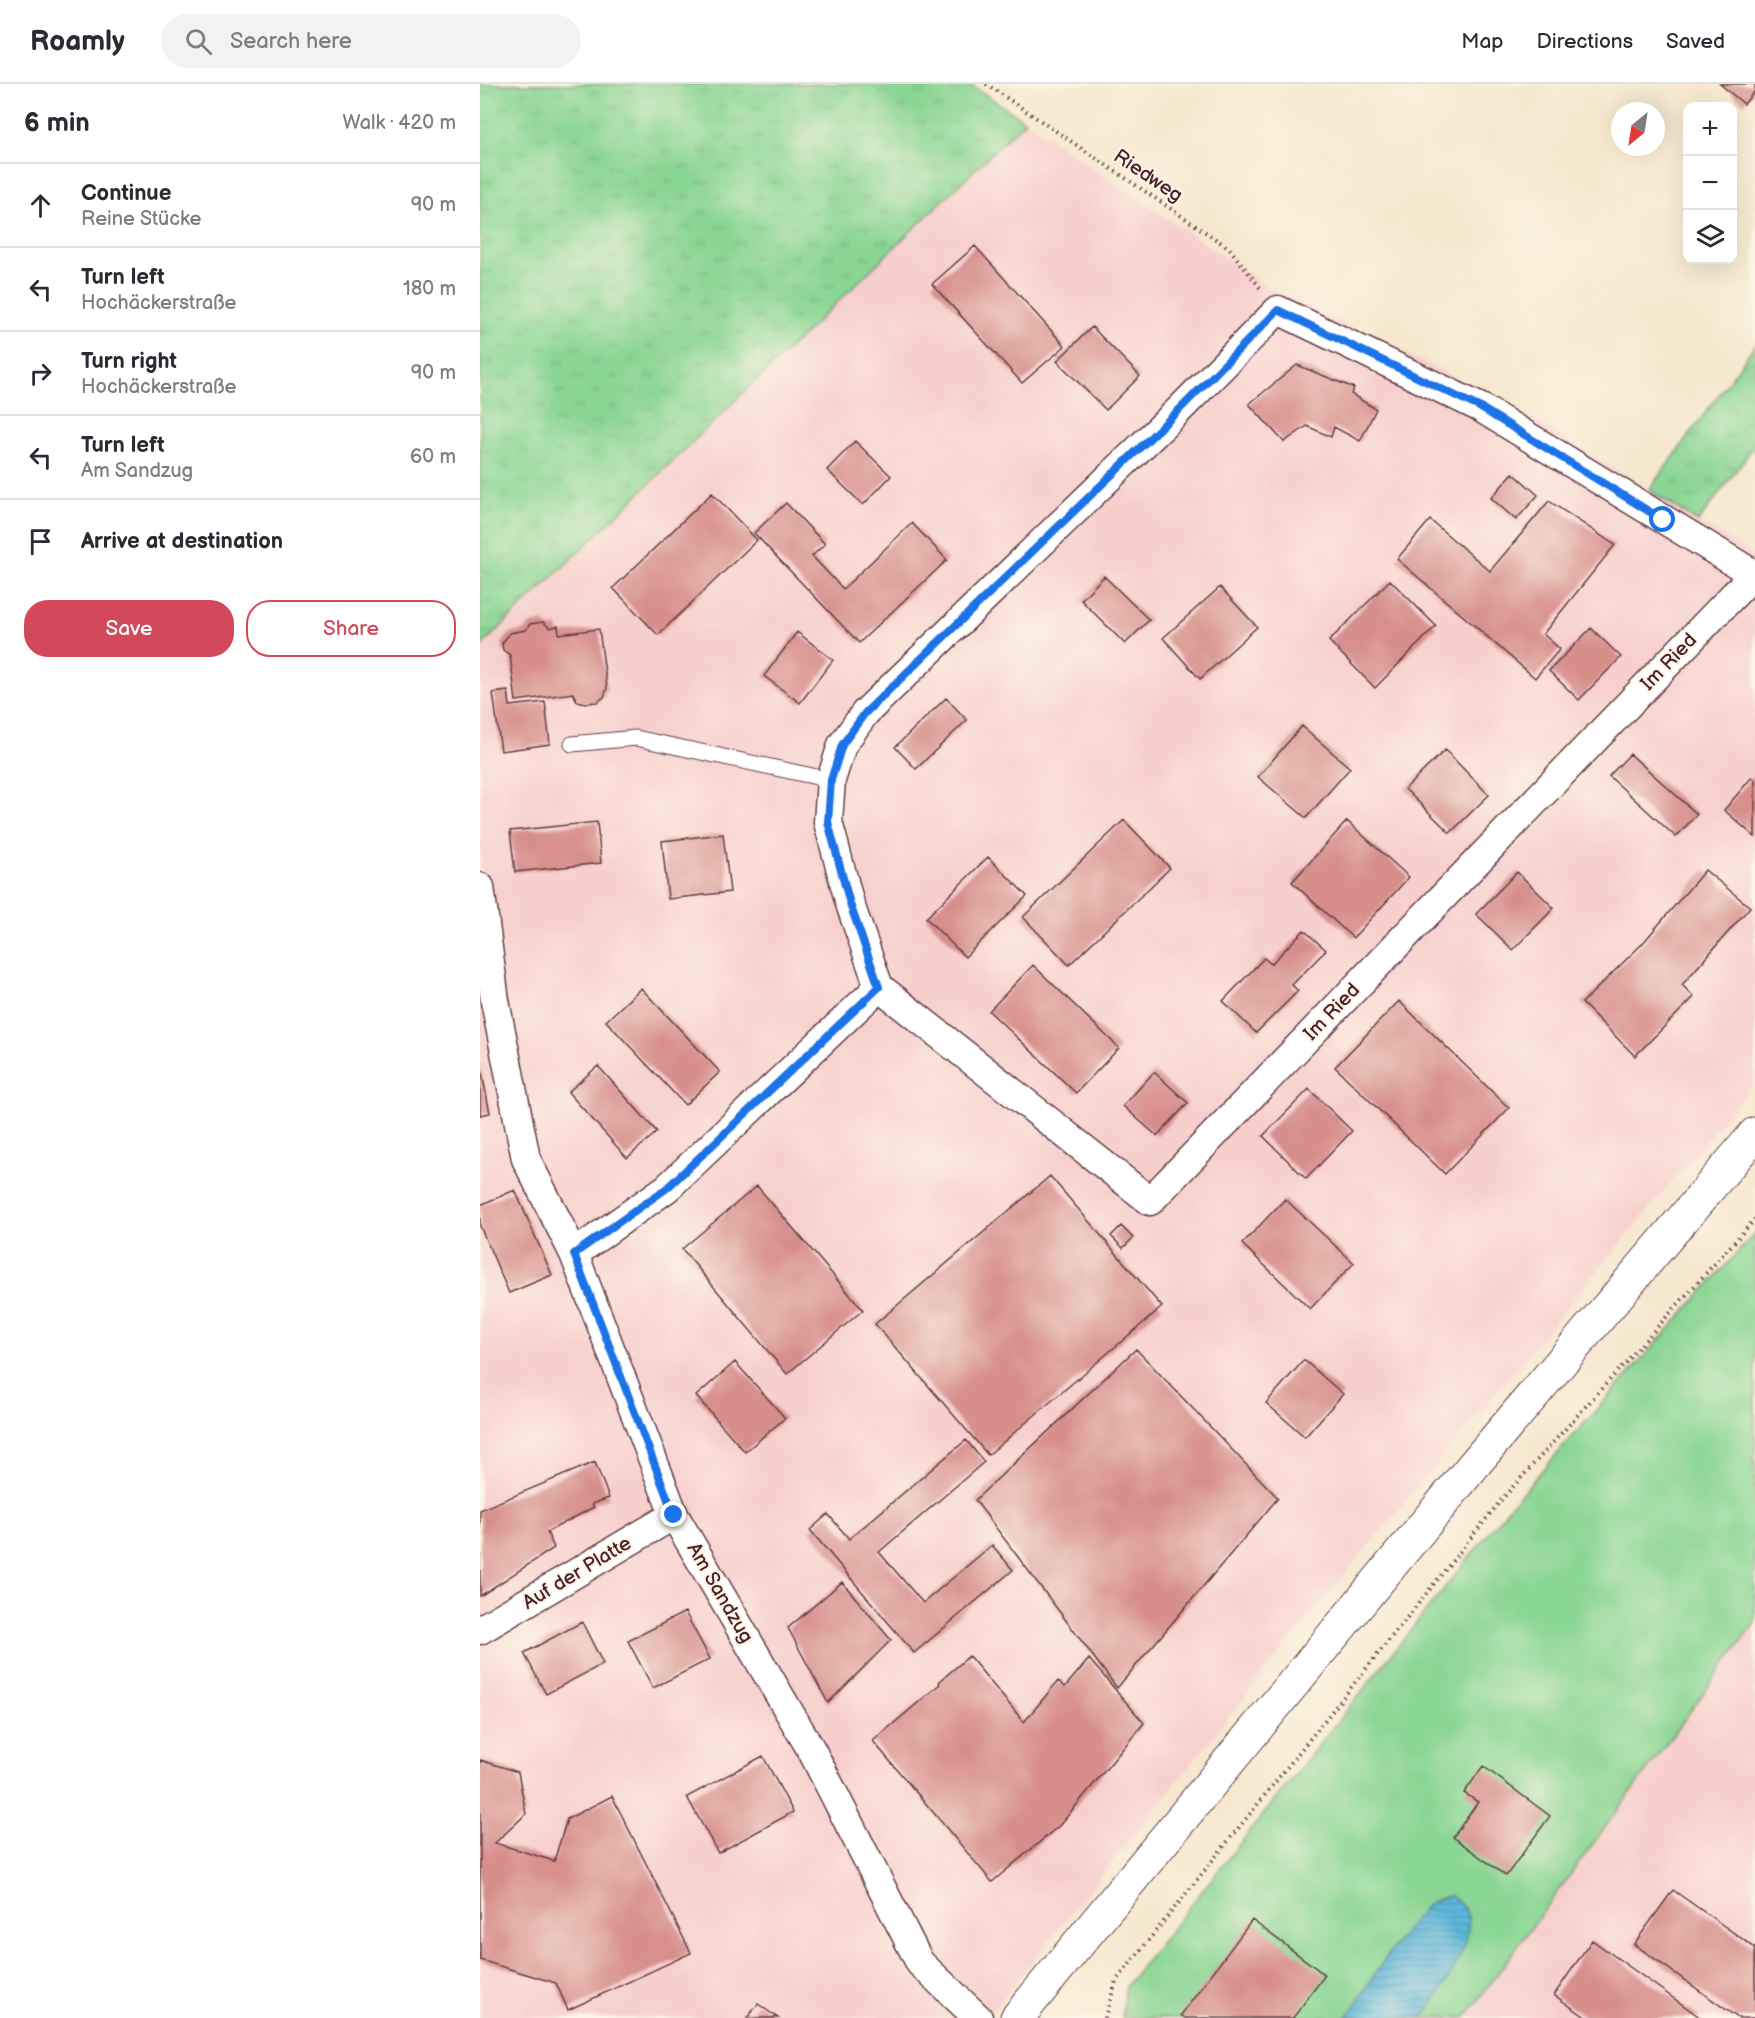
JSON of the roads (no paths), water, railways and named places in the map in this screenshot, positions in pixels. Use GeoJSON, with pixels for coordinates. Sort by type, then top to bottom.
{"type":"FeatureCollection","features":[{"type":"Feature","properties":{"kind":"street"},"geometry":{"type":"LineString","coordinates":[[574,1254],[667,1188],[879,987],[850,904],[828,822],[831,780],[842,745],[865,713],[1170,418],[1278,310],[1481,408],[1754,574]]}},
{"type":"Feature","properties":{"kind":"street","name":"Im Ried"},"geometry":{"type":"LineString","coordinates":[[879,987],[1150,1201],[1754,574]]}},
{"type":"Feature","properties":{"kind":"street","name":"Am Sandzug"},"geometry":{"type":"LineString","coordinates":[[480,887],[495,1001],[526,1160],[574,1254],[674,1515],[812,1751],[920,1963],[978,2018]]}},
{"type":"Feature","properties":{"kind":"street"},"geometry":{"type":"LineString","coordinates":[[1017,2018],[1470,1470],[1755,1134]]}},
{"type":"Feature","properties":{"kind":"street","name":"Auf der Platte"},"geometry":{"type":"LineString","coordinates":[[480,1630],[674,1515]]}},
{"type":"Feature","properties":{"kind":"lane"},"geometry":{"type":"LineString","coordinates":[[572,744],[636,738],[831,780]]}},
{"type":"Feature","properties":{"kind":"water"},"geometry":{"type":"Polygon","coordinates":[[[1451,1896],[1464,1908],[1468,1917],[1465,1942],[1453,1970],[1423,2018],[1346,2018],[1397,1942],[1419,1914],[1434,1901],[1451,1896]]]}}]}
